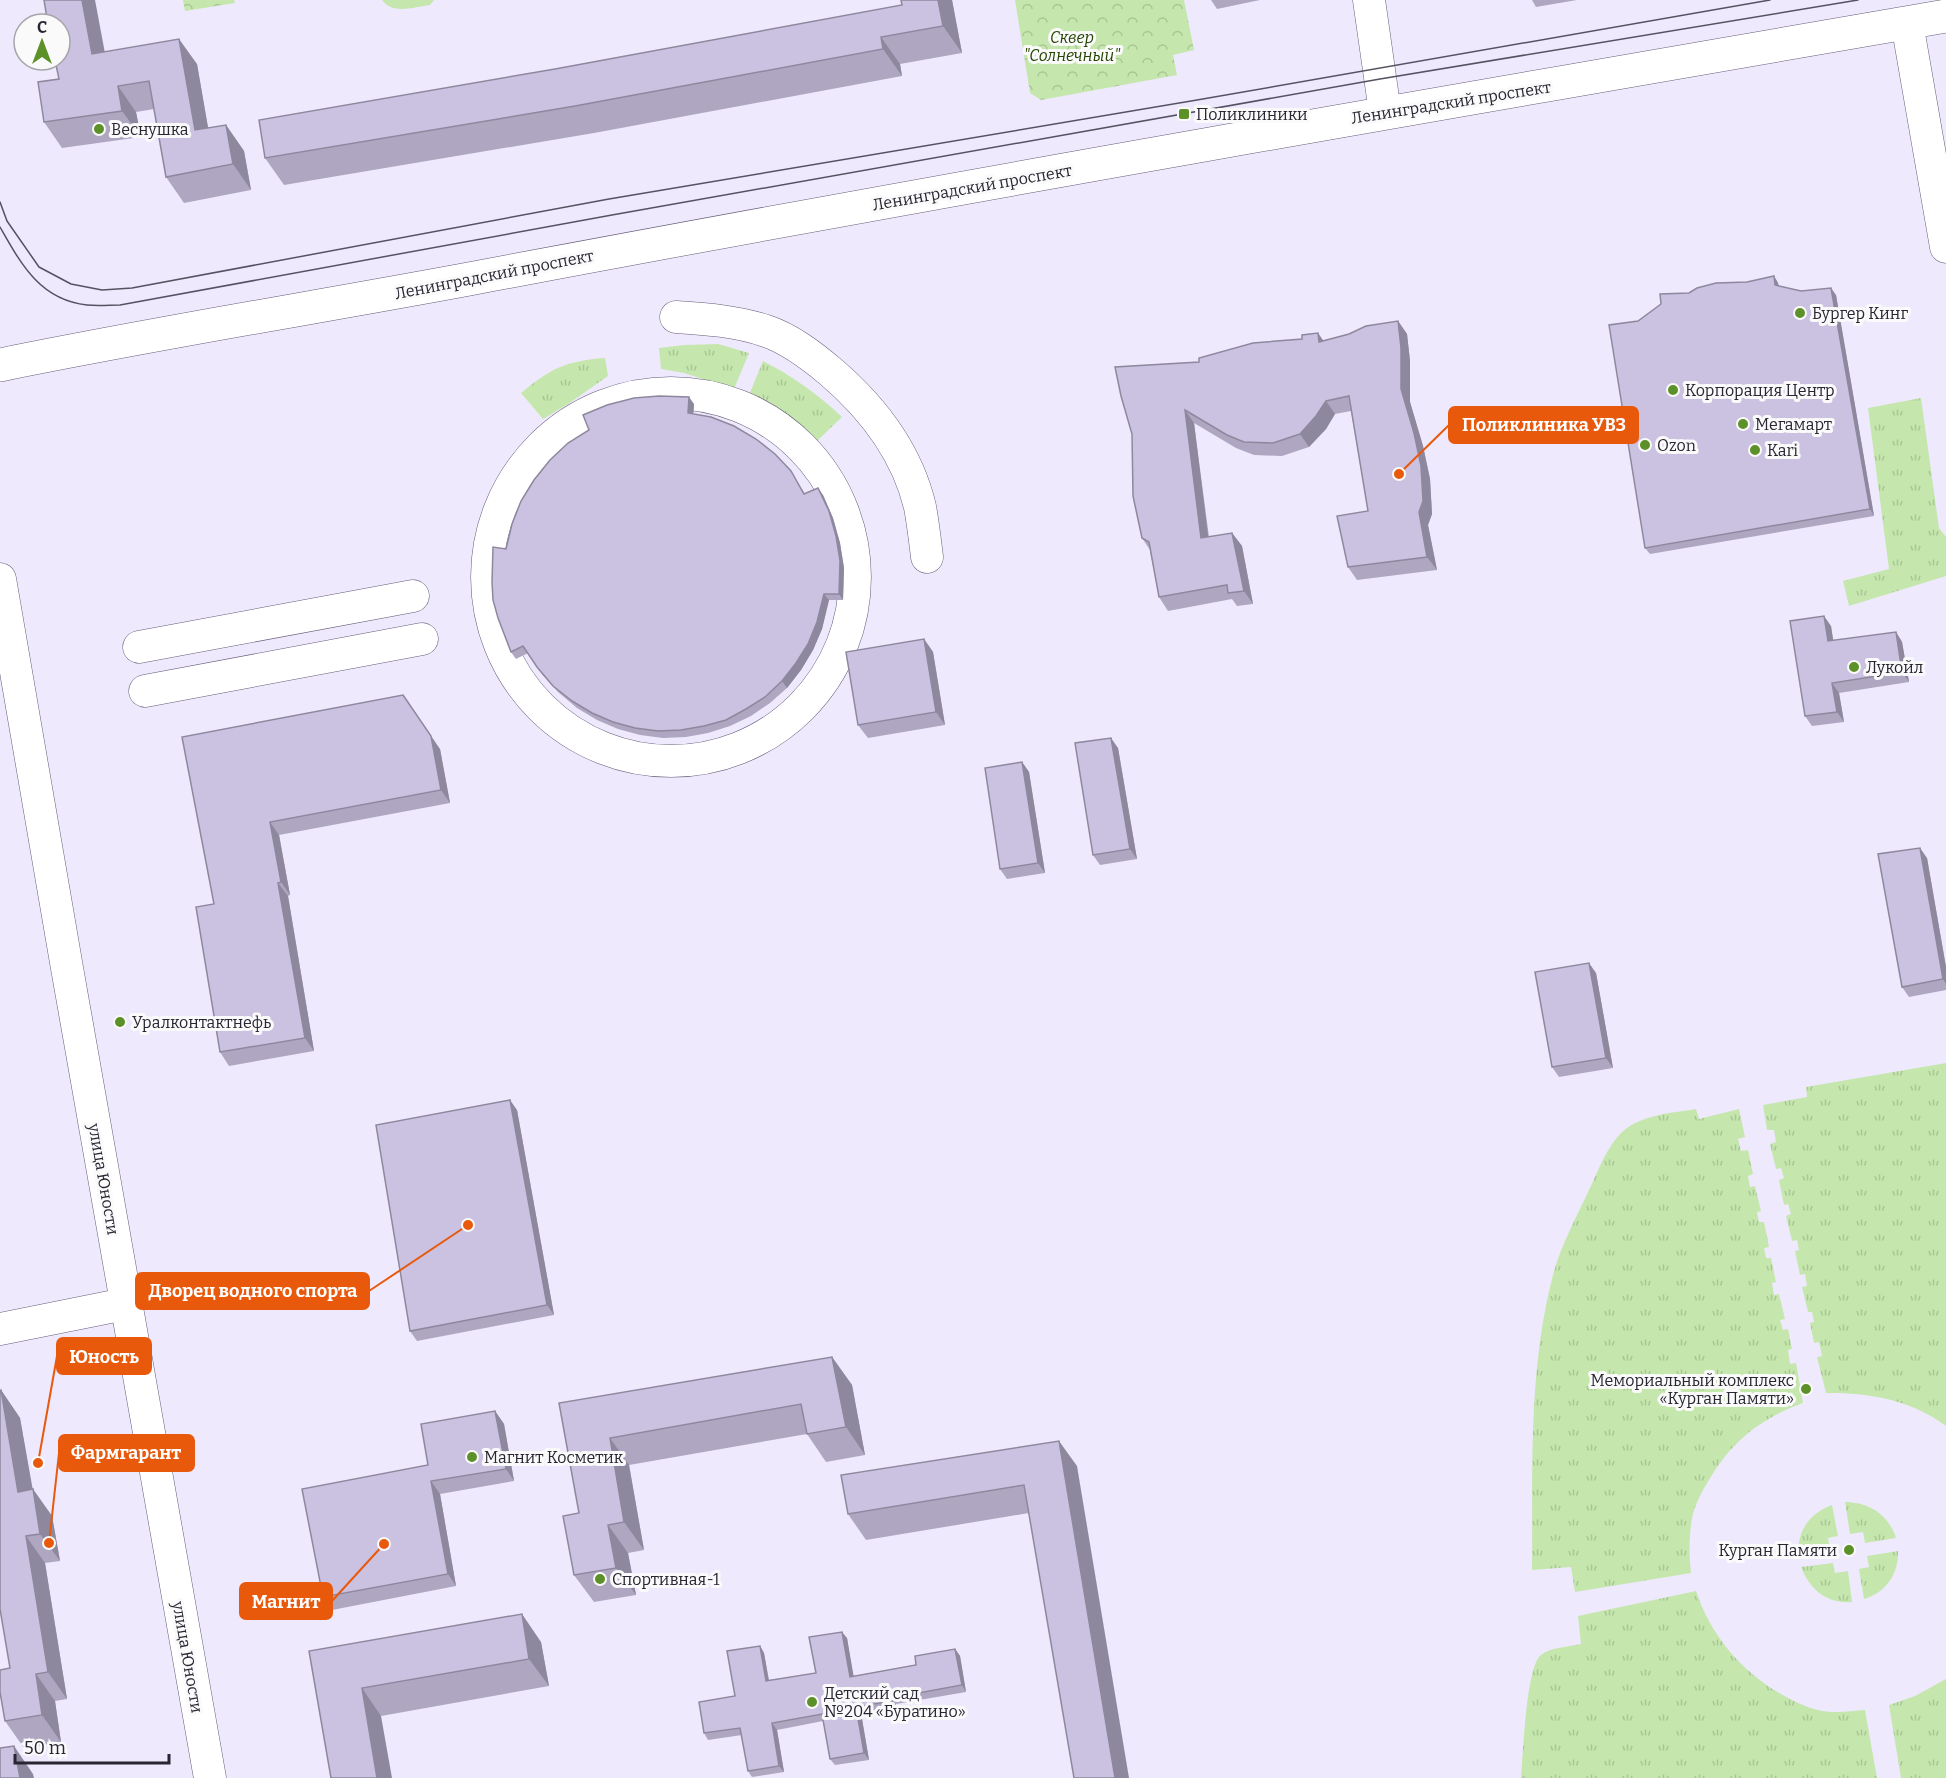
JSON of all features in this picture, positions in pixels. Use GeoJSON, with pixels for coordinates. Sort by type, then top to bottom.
{"type":"FeatureCollection","features":[{"type":"Feature","properties":{"kind":"main road","name":"Ленинградский проспект"},"geometry":{"type":"LineString","coordinates":[[0,365],[81,348],[288,313],[627,249],[1385,112],[1526,90],[1946,16]]}},
{"type":"Feature","properties":{"kind":"street"},"geometry":{"type":"LineString","coordinates":[[1370,0],[1385,112]]}},
{"type":"Feature","properties":{"kind":"street"},"geometry":{"type":"LineString","coordinates":[[1907,22],[1946,247]]}},
{"type":"Feature","properties":{"kind":"street"},"geometry":{"type":"LineString","coordinates":[[676,316],[731,321],[768,331],[794,344],[844,382],[867,404],[887,432],[902,459],[920,507],[927,557]]}},
{"type":"Feature","properties":{"kind":"street"},"geometry":{"type":"LineString","coordinates":[[665,394],[702,397],[736,406],[779,430],[796,443],[815,463],[840,500],[853,544],[855,567],[852,612],[839,654],[819,686],[794,714],[764,736],[729,752],[693,760],[665,761],[636,757],[609,749],[586,738],[547,712],[527,693],[502,652],[489,610],[485,564],[488,540],[497,509],[520,471],[547,437],[574,417],[605,403],[636,395],[665,394]]}},
{"type":"Feature","properties":{"kind":"street","name":"улица Юности"},"geometry":{"type":"LineString","coordinates":[[0,579],[43,837],[210,1778]]}},
{"type":"Feature","properties":{"kind":"street"},"geometry":{"type":"LineString","coordinates":[[139,647],[412,596]]}},
{"type":"Feature","properties":{"kind":"street"},"geometry":{"type":"LineString","coordinates":[[145,691],[422,639]]}},
{"type":"Feature","properties":{"kind":"street"},"geometry":{"type":"LineString","coordinates":[[0,1329],[125,1304]]}},
{"type":"Feature","properties":{"kind":"green space"},"geometry":{"type":"Polygon","coordinates":[[[183,0],[234,0],[235,3],[185,11],[183,0]]]}},
{"type":"Feature","properties":{"kind":"green space"},"geometry":{"type":"Polygon","coordinates":[[[382,0],[434,0],[430,5],[398,9],[386,5],[382,0]]]}},
{"type":"Feature","properties":{"kind":"green space","name":"Сквер \"Солнечный\""},"geometry":{"type":"Polygon","coordinates":[[[1015,0],[1184,0],[1194,50],[1173,55],[1177,75],[1041,100],[1030,93],[1015,0]]]}},
{"type":"Feature","properties":{"kind":"green space"},"geometry":{"type":"Polygon","coordinates":[[[718,344],[749,353],[734,389],[684,373],[661,369],[659,348],[718,344]]]}},
{"type":"Feature","properties":{"kind":"green space"},"geometry":{"type":"Polygon","coordinates":[[[605,358],[608,376],[543,419],[521,393],[541,377],[560,367],[580,361],[605,358]]]}},
{"type":"Feature","properties":{"kind":"green space"},"geometry":{"type":"Polygon","coordinates":[[[763,361],[804,386],[842,417],[816,442],[768,406],[749,395],[763,361]]]}},
{"type":"Feature","properties":{"kind":"green space"},"geometry":{"type":"Polygon","coordinates":[[[1921,398],[1939,528],[1946,537],[1946,576],[1849,606],[1843,581],[1889,569],[1868,408],[1921,398]]]}},
{"type":"Feature","properties":{"kind":"green space"},"geometry":{"type":"Polygon","coordinates":[[[1946,1063],[1946,1426],[1919,1410],[1889,1399],[1857,1394],[1826,1393],[1817,1357],[1822,1356],[1819,1342],[1814,1343],[1810,1323],[1814,1322],[1812,1312],[1808,1312],[1802,1287],[1807,1286],[1805,1274],[1800,1275],[1795,1251],[1799,1250],[1797,1240],[1792,1241],[1786,1216],[1791,1214],[1788,1204],[1784,1205],[1779,1180],[1784,1178],[1781,1168],[1776,1169],[1770,1144],[1776,1142],[1774,1130],[1767,1130],[1763,1105],[1807,1097],[1806,1087],[1946,1063]]]}},
{"type":"Feature","properties":{"kind":"green space"},"geometry":{"type":"Polygon","coordinates":[[[1696,1109],[1699,1119],[1739,1109],[1745,1137],[1738,1139],[1741,1151],[1748,1150],[1753,1174],[1748,1176],[1750,1187],[1755,1186],[1761,1211],[1757,1212],[1759,1222],[1764,1222],[1769,1247],[1764,1248],[1766,1258],[1771,1258],[1776,1282],[1772,1283],[1774,1295],[1779,1294],[1785,1319],[1780,1320],[1783,1330],[1788,1329],[1792,1349],[1788,1350],[1790,1364],[1796,1363],[1803,1403],[1774,1416],[1748,1433],[1718,1466],[1701,1493],[1692,1518],[1691,1573],[1575,1592],[1571,1567],[1532,1570],[1535,1390],[1538,1354],[1551,1283],[1567,1236],[1614,1141],[1635,1123],[1660,1115],[1696,1109]]]}},
{"type":"Feature","properties":{"kind":"green space"},"geometry":{"type":"Polygon","coordinates":[[[1845,1502],[1862,1504],[1877,1511],[1893,1530],[1896,1538],[1865,1543],[1863,1532],[1850,1534],[1845,1502]]]}},
{"type":"Feature","properties":{"kind":"green space"},"geometry":{"type":"Polygon","coordinates":[[[1832,1505],[1838,1536],[1828,1538],[1830,1550],[1799,1556],[1800,1539],[1806,1524],[1817,1513],[1832,1505]]]}},
{"type":"Feature","properties":{"kind":"green space"},"geometry":{"type":"Polygon","coordinates":[[[1898,1551],[1896,1567],[1890,1581],[1879,1592],[1864,1599],[1859,1569],[1869,1567],[1867,1556],[1898,1551]]]}},
{"type":"Feature","properties":{"kind":"green space"},"geometry":{"type":"Polygon","coordinates":[[[1833,1563],[1835,1573],[1848,1571],[1852,1602],[1835,1601],[1820,1594],[1809,1582],[1801,1567],[1833,1563]]]}},
{"type":"Feature","properties":{"kind":"green space"},"geometry":{"type":"Polygon","coordinates":[[[1696,1591],[1721,1641],[1746,1668],[1775,1691],[1805,1706],[1824,1711],[1865,1710],[1877,1778],[1521,1778],[1529,1693],[1536,1663],[1541,1655],[1555,1649],[1581,1644],[1578,1616],[1696,1591]]]}},
{"type":"Feature","properties":{"kind":"green space"},"geometry":{"type":"Polygon","coordinates":[[[1946,1679],[1946,1778],[1901,1778],[1889,1705],[1915,1696],[1946,1679]]]}},
{"type":"Feature","properties":{"kind":"building"},"geometry":{"type":"Polygon","coordinates":[[[44,0],[82,0],[92,54],[179,39],[195,130],[226,125],[233,164],[166,177],[149,81],[118,86],[122,111],[44,122],[38,82],[59,79],[58,72],[72,72],[72,12],[46,12],[44,0]]]}},
{"type":"Feature","properties":{"kind":"building"},"geometry":{"type":"Polygon","coordinates":[[[901,0],[938,0],[943,26],[881,37],[883,49],[575,106],[265,158],[259,120],[555,69],[902,5],[901,0]]]}},
{"type":"Feature","properties":{"kind":"building","name":"Мегамарт"},"geometry":{"type":"Polygon","coordinates":[[[1774,276],[1775,285],[1801,291],[1831,288],[1870,509],[1645,548],[1609,325],[1638,321],[1661,304],[1660,294],[1689,293],[1697,288],[1716,283],[1747,282],[1774,276]]]}},
{"type":"Feature","properties":{"kind":"building"},"geometry":{"type":"Polygon","coordinates":[[[1398,321],[1401,348],[1401,389],[1421,466],[1423,501],[1419,512],[1427,557],[1348,567],[1337,516],[1368,511],[1349,396],[1326,401],[1300,434],[1273,443],[1244,442],[1227,435],[1185,410],[1201,538],[1232,533],[1244,591],[1228,593],[1227,585],[1159,597],[1149,542],[1142,538],[1133,496],[1132,434],[1115,367],[1199,362],[1199,358],[1253,343],[1302,339],[1302,335],[1318,333],[1319,342],[1349,334],[1366,326],[1398,321]]]}},
{"type":"Feature","properties":{"kind":"building"},"geometry":{"type":"Polygon","coordinates":[[[689,397],[688,413],[711,417],[734,426],[756,439],[791,471],[804,494],[818,488],[829,511],[840,561],[839,594],[824,594],[817,622],[808,644],[782,681],[765,697],[726,720],[681,730],[658,731],[613,722],[592,713],[553,686],[523,646],[511,652],[493,600],[492,582],[493,547],[506,549],[521,501],[534,480],[568,443],[589,430],[583,415],[607,405],[634,398],[689,397]]]}},
{"type":"Feature","properties":{"kind":"building","name":"Лукойл"},"geometry":{"type":"Polygon","coordinates":[[[1824,616],[1828,641],[1896,632],[1902,672],[1832,683],[1837,712],[1805,716],[1790,621],[1824,616]]]}},
{"type":"Feature","properties":{"kind":"building"},"geometry":{"type":"Polygon","coordinates":[[[924,639],[936,712],[858,725],[846,652],[924,639]]]}},
{"type":"Feature","properties":{"kind":"building"},"geometry":{"type":"Polygon","coordinates":[[[403,695],[431,736],[441,790],[270,822],[281,882],[278,883],[305,1038],[220,1052],[196,907],[214,904],[182,737],[403,695]]]}},
{"type":"Feature","properties":{"kind":"building"},"geometry":{"type":"Polygon","coordinates":[[[1111,738],[1130,849],[1093,855],[1075,743],[1111,738]]]}},
{"type":"Feature","properties":{"kind":"building"},"geometry":{"type":"Polygon","coordinates":[[[1022,762],[1038,863],[1000,869],[985,768],[1022,762]]]}},
{"type":"Feature","properties":{"kind":"building"},"geometry":{"type":"Polygon","coordinates":[[[1920,848],[1943,979],[1902,987],[1878,854],[1920,848]]]}},
{"type":"Feature","properties":{"kind":"building"},"geometry":{"type":"Polygon","coordinates":[[[1589,963],[1606,1058],[1552,1067],[1535,972],[1589,963]]]}},
{"type":"Feature","properties":{"kind":"building"},"geometry":{"type":"Polygon","coordinates":[[[510,1100],[547,1305],[410,1331],[376,1125],[510,1100]]]}},
{"type":"Feature","properties":{"kind":"building"},"geometry":{"type":"Polygon","coordinates":[[[832,1357],[846,1427],[807,1434],[801,1404],[610,1438],[624,1522],[608,1525],[616,1568],[574,1575],[563,1516],[579,1513],[559,1403],[832,1357]]]}},
{"type":"Feature","properties":{"kind":"building"},"geometry":{"type":"Polygon","coordinates":[[[1,1390],[18,1492],[33,1489],[40,1534],[26,1536],[48,1672],[36,1674],[42,1715],[5,1721],[0,1692],[0,1670],[10,1668],[0,1609],[1,1390]]]}},
{"type":"Feature","properties":{"kind":"building"},"geometry":{"type":"Polygon","coordinates":[[[495,1411],[506,1469],[431,1481],[448,1574],[323,1597],[302,1489],[428,1465],[421,1424],[495,1411]]]}},
{"type":"Feature","properties":{"kind":"building"},"geometry":{"type":"Polygon","coordinates":[[[1059,1441],[1115,1778],[1074,1778],[1024,1485],[848,1514],[841,1475],[1059,1441]]]}},
{"type":"Feature","properties":{"kind":"building"},"geometry":{"type":"Polygon","coordinates":[[[522,1614],[529,1659],[362,1688],[377,1778],[331,1778],[309,1651],[522,1614]]]}},
{"type":"Feature","properties":{"kind":"building"},"geometry":{"type":"Polygon","coordinates":[[[842,1632],[850,1677],[916,1665],[915,1656],[955,1649],[962,1685],[856,1707],[864,1753],[830,1759],[822,1714],[772,1723],[779,1766],[748,1771],[740,1728],[704,1733],[699,1702],[735,1696],[727,1651],[760,1646],[766,1681],[816,1673],[809,1637],[842,1632]]]}},
{"type":"Feature","properties":{"kind":"building"},"geometry":{"type":"Polygon","coordinates":[[[14,1746],[20,1778],[0,1778],[0,1748],[14,1746]]]}},
{"type":"Feature","properties":{"kind":"tram line"},"geometry":{"type":"LineString","coordinates":[[0,202],[7,221],[39,267],[71,284],[102,290],[132,288],[609,199],[1770,0]]}},
{"type":"Feature","properties":{"kind":"tram line"},"geometry":{"type":"LineString","coordinates":[[0,227],[24,267],[44,288],[71,302],[87,305],[120,305],[1380,79],[1858,0]]}},
{"type":"Feature","properties":{"kind":"place","name":"Поликлиники"},"geometry":{"type":"Point","coordinates":[1184,114]}},
{"type":"Feature","properties":{"kind":"place","name":"Веснушка"},"geometry":{"type":"Point","coordinates":[99,129]}},
{"type":"Feature","properties":{"kind":"place","name":"Бургер Кинг"},"geometry":{"type":"Point","coordinates":[1800,313]}},
{"type":"Feature","properties":{"kind":"place","name":"Корпорация Центр"},"geometry":{"type":"Point","coordinates":[1673,390]}},
{"type":"Feature","properties":{"kind":"place","name":"Мегамарт"},"geometry":{"type":"Point","coordinates":[1743,424]}},
{"type":"Feature","properties":{"kind":"place","name":"Ozon"},"geometry":{"type":"Point","coordinates":[1645,445]}},
{"type":"Feature","properties":{"kind":"place","name":"Kari"},"geometry":{"type":"Point","coordinates":[1755,450]}},
{"type":"Feature","properties":{"kind":"place","name":"Поликлиника УВЗ"},"geometry":{"type":"Point","coordinates":[1399,474]}},
{"type":"Feature","properties":{"kind":"place","name":"Лукойл"},"geometry":{"type":"Point","coordinates":[1854,667]}},
{"type":"Feature","properties":{"kind":"place","name":"Уралконтактнефь"},"geometry":{"type":"Point","coordinates":[120,1022]}},
{"type":"Feature","properties":{"kind":"place","name":"Дворец водного спорта"},"geometry":{"type":"Point","coordinates":[468,1225]}},
{"type":"Feature","properties":{"kind":"place","name":"Мемориальный комплекс «Курган Памяти»"},"geometry":{"type":"Point","coordinates":[1806,1389]}},
{"type":"Feature","properties":{"kind":"place","name":"Магнит Косметик"},"geometry":{"type":"Point","coordinates":[472,1457]}},
{"type":"Feature","properties":{"kind":"place","name":"Юность"},"geometry":{"type":"Point","coordinates":[38,1463]}},
{"type":"Feature","properties":{"kind":"place","name":"Фармгарант"},"geometry":{"type":"Point","coordinates":[49,1543]}},
{"type":"Feature","properties":{"kind":"place","name":"Магнит"},"geometry":{"type":"Point","coordinates":[384,1544]}},
{"type":"Feature","properties":{"kind":"place","name":"Курган Памяти"},"geometry":{"type":"Point","coordinates":[1849,1550]}},
{"type":"Feature","properties":{"kind":"place","name":"Спортивная-1"},"geometry":{"type":"Point","coordinates":[600,1579]}},
{"type":"Feature","properties":{"kind":"place","name":"Детский сад №204 «Буратино»"},"geometry":{"type":"Point","coordinates":[812,1702]}}]}
